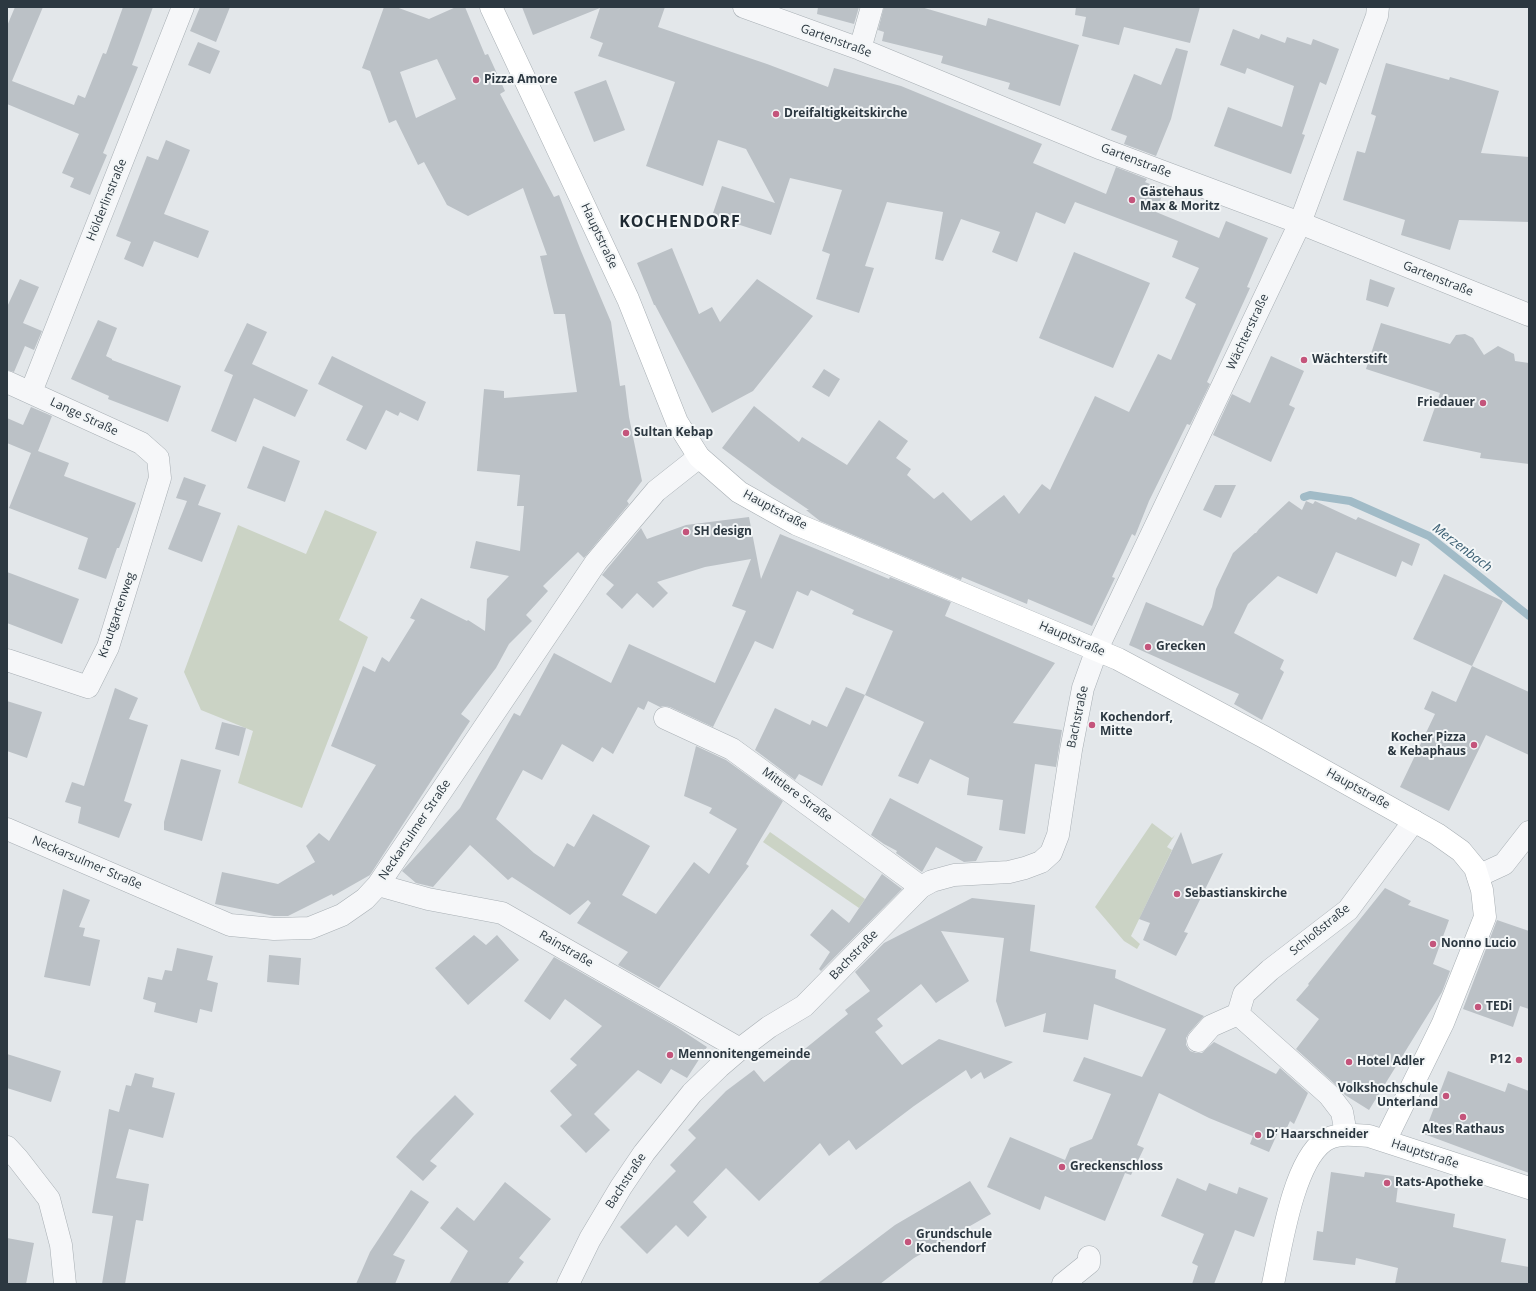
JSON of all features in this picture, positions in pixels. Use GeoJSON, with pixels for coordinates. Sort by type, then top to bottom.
{"type":"FeatureCollection","features":[{"type":"Feature","properties":{"kind":"main road","name":"Hauptstraße"},"geometry":{"type":"LineString","coordinates":[[491,7],[628,299],[677,422],[699,458],[739,492],[796,524],[1118,659],[1264,737],[1414,821],[1437,834],[1461,852],[1475,868],[1478,876],[1482,890],[1485,917],[1443,1023],[1385,1142],[1529,1188]]}},
{"type":"Feature","properties":{"kind":"main road"},"geometry":{"type":"LineString","coordinates":[[1273,1284],[1294,1195],[1304,1167],[1311,1154],[1325,1140],[1346,1134],[1369,1136],[1385,1142]]}},
{"type":"Feature","properties":{"kind":"street","name":"Hölderlinstraße"},"geometry":{"type":"LineString","coordinates":[[31,392],[183,7]]}},
{"type":"Feature","properties":{"kind":"street","name":"Gartenstraße"},"geometry":{"type":"LineString","coordinates":[[744,7],[860,49],[1102,149],[1300,222],[1529,315]]}},
{"type":"Feature","properties":{"kind":"street"},"geometry":{"type":"LineString","coordinates":[[860,49],[872,7]]}},
{"type":"Feature","properties":{"kind":"street","name":"Wächterstraße"},"geometry":{"type":"LineString","coordinates":[[1097,649],[1300,222],[1378,7]]}},
{"type":"Feature","properties":{"kind":"street","name":"Lange Straße"},"geometry":{"type":"LineString","coordinates":[[7,382],[141,443],[158,458]]}},
{"type":"Feature","properties":{"kind":"street","name":"Krautgartenweg"},"geometry":{"type":"LineString","coordinates":[[7,660],[88,687],[108,647],[160,478],[158,458]]}},
{"type":"Feature","properties":{"kind":"street","name":"Neckarsulmer Straße"},"geometry":{"type":"LineString","coordinates":[[7,829],[230,925],[274,929],[310,928],[342,915],[365,899],[378,885],[596,562],[656,491],[699,458]]}},
{"type":"Feature","properties":{"kind":"street","name":"Bachstraße"},"geometry":{"type":"LineString","coordinates":[[568,1284],[590,1240],[620,1188],[644,1153],[692,1093],[740,1048],[769,1027],[804,1006],[922,886],[932,881],[954,875],[1009,872],[1041,862],[1051,853],[1058,835],[1071,750],[1083,688],[1097,649]]}},
{"type":"Feature","properties":{"kind":"street","name":"Mittlere Straße"},"geometry":{"type":"LineString","coordinates":[[665,718],[732,749],[922,886]]}},
{"type":"Feature","properties":{"kind":"street","name":"Schloßstraße"},"geometry":{"type":"LineString","coordinates":[[1238,1014],[1244,994],[1270,970],[1348,910],[1414,821]]}},
{"type":"Feature","properties":{"kind":"street"},"geometry":{"type":"LineString","coordinates":[[1478,876],[1504,864],[1529,832]]}},
{"type":"Feature","properties":{"kind":"street","name":"Rainstraße"},"geometry":{"type":"LineString","coordinates":[[378,885],[428,898],[502,912],[740,1048]]}},
{"type":"Feature","properties":{"kind":"street"},"geometry":{"type":"LineString","coordinates":[[1198,1041],[1211,1026],[1238,1014],[1328,1095],[1342,1112],[1346,1134]]}},
{"type":"Feature","properties":{"kind":"street"},"geometry":{"type":"LineString","coordinates":[[7,1147],[49,1199],[61,1245],[65,1284]]}},
{"type":"Feature","properties":{"kind":"street"},"geometry":{"type":"LineString","coordinates":[[1063,1284],[1089,1262],[1089,1256]]}},
{"type":"Feature","properties":{"kind":"shaded area"},"geometry":{"type":"Polygon","coordinates":[[[325,510],[377,532],[339,620],[368,637],[302,808],[238,783],[253,731],[201,710],[184,672],[238,525],[306,554],[325,510]]]}},
{"type":"Feature","properties":{"kind":"shaded area"},"geometry":{"type":"Polygon","coordinates":[[[1152,823],[1172,838],[1175,835],[1167,847],[1172,850],[1131,936],[1140,944],[1137,949],[1124,941],[1095,907],[1152,823]]]}},
{"type":"Feature","properties":{"kind":"shaded area"},"geometry":{"type":"Polygon","coordinates":[[[770,832],[865,899],[859,908],[763,842],[770,832]]]}},
{"type":"Feature","properties":{"kind":"building"},"geometry":{"type":"Polygon","coordinates":[[[15,7],[43,7],[12,81],[74,105],[78,95],[85,98],[103,53],[106,54],[123,7],[153,7],[132,65],[138,67],[103,153],[107,155],[90,195],[70,187],[74,178],[62,173],[79,134],[7,104],[7,26],[15,7]]]}},
{"type":"Feature","properties":{"kind":"building"},"geometry":{"type":"Polygon","coordinates":[[[200,7],[230,7],[216,42],[190,31],[200,7]]]}},
{"type":"Feature","properties":{"kind":"building"},"geometry":{"type":"Polygon","coordinates":[[[384,7],[396,7],[429,19],[456,7],[465,7],[485,55],[488,54],[505,91],[500,94],[554,197],[559,195],[611,322],[620,386],[625,385],[629,417],[642,481],[627,501],[629,504],[584,558],[578,552],[543,586],[548,591],[526,615],[532,621],[509,644],[496,668],[461,714],[470,721],[370,875],[333,896],[332,894],[288,916],[274,916],[215,904],[222,872],[278,884],[315,862],[306,846],[319,833],[329,841],[376,765],[331,746],[363,666],[375,672],[382,657],[389,662],[415,620],[410,618],[421,598],[467,621],[468,620],[485,631],[487,599],[509,576],[470,568],[476,541],[520,551],[524,506],[517,506],[520,475],[477,471],[484,389],[504,391],[504,398],[577,392],[565,314],[554,314],[540,256],[547,255],[523,188],[468,216],[447,205],[424,162],[418,165],[396,120],[389,123],[370,71],[362,68],[384,7]],[[437,59],[400,72],[416,118],[456,99],[437,59]]]}},
{"type":"Feature","properties":{"kind":"building"},"geometry":{"type":"Polygon","coordinates":[[[522,7],[665,7],[658,27],[767,64],[828,87],[834,68],[901,86],[1042,144],[1033,163],[1106,194],[1116,167],[1147,179],[1145,182],[1164,190],[1156,212],[1219,238],[1226,221],[1268,238],[1247,287],[1250,288],[1207,382],[1210,384],[1190,425],[1187,424],[1149,501],[1135,536],[1132,534],[1112,577],[1115,578],[1092,626],[1028,599],[1027,604],[962,577],[961,580],[820,521],[806,510],[809,510],[722,448],[754,406],[799,442],[802,437],[847,465],[879,420],[908,441],[896,458],[911,469],[907,475],[934,499],[943,492],[971,521],[1004,495],[1019,514],[1042,484],[1050,490],[1095,396],[1129,412],[1158,354],[1171,360],[1196,304],[1185,298],[1199,268],[1172,257],[1178,241],[1075,202],[1065,224],[1036,212],[1017,262],[992,252],[1000,232],[961,219],[943,261],[935,259],[943,212],[887,202],[865,266],[874,268],[859,313],[816,299],[830,254],[822,251],[842,190],[790,178],[771,235],[712,216],[722,186],[775,203],[746,149],[718,140],[703,186],[646,166],[675,82],[598,56],[603,43],[590,38],[600,8],[533,35],[522,7]]]}},
{"type":"Feature","properties":{"kind":"building"},"geometry":{"type":"Polygon","coordinates":[[[818,7],[859,7],[854,24],[817,14],[818,7]]]}},
{"type":"Feature","properties":{"kind":"building"},"geometry":{"type":"Polygon","coordinates":[[[884,7],[921,7],[986,26],[988,18],[1079,45],[1060,106],[1008,89],[1010,83],[941,63],[943,56],[882,41],[884,32],[878,30],[884,7]]]}},
{"type":"Feature","properties":{"kind":"building"},"geometry":{"type":"Polygon","coordinates":[[[1076,7],[1200,7],[1190,43],[1124,27],[1119,45],[1082,36],[1086,17],[1075,15],[1076,7]]]}},
{"type":"Feature","properties":{"kind":"building"},"geometry":{"type":"Polygon","coordinates":[[[1233,29],[1259,39],[1261,34],[1285,43],[1287,37],[1311,45],[1313,39],[1339,49],[1326,85],[1320,82],[1302,134],[1305,135],[1291,174],[1214,146],[1228,107],[1282,127],[1294,86],[1247,68],[1245,74],[1220,65],[1233,29]]]}},
{"type":"Feature","properties":{"kind":"building"},"geometry":{"type":"Polygon","coordinates":[[[198,42],[220,51],[210,74],[188,65],[198,42]]]}},
{"type":"Feature","properties":{"kind":"building"},"geometry":{"type":"Polygon","coordinates":[[[1176,48],[1188,51],[1171,119],[1156,156],[1124,144],[1127,136],[1111,130],[1134,74],[1161,85],[1176,48]]]}},
{"type":"Feature","properties":{"kind":"building"},"geometry":{"type":"Polygon","coordinates":[[[1386,63],[1449,80],[1450,77],[1499,91],[1481,153],[1529,157],[1529,222],[1459,220],[1450,250],[1401,235],[1405,220],[1343,200],[1357,151],[1365,153],[1376,116],[1371,114],[1386,63]]]}},
{"type":"Feature","properties":{"kind":"building"},"geometry":{"type":"Polygon","coordinates":[[[606,80],[625,130],[594,142],[574,92],[606,80]]]}},
{"type":"Feature","properties":{"kind":"building"},"geometry":{"type":"Polygon","coordinates":[[[166,140],[190,150],[164,214],[209,231],[198,258],[154,241],[143,267],[124,259],[131,242],[116,236],[147,156],[158,160],[166,140]]]}},
{"type":"Feature","properties":{"kind":"building"},"geometry":{"type":"Polygon","coordinates":[[[672,248],[699,314],[712,307],[720,322],[757,279],[813,316],[753,391],[712,413],[654,305],[637,263],[672,248]]]}},
{"type":"Feature","properties":{"kind":"building"},"geometry":{"type":"Polygon","coordinates":[[[1074,252],[1150,283],[1113,368],[1039,338],[1074,252]]]}},
{"type":"Feature","properties":{"kind":"building"},"geometry":{"type":"Polygon","coordinates":[[[20,279],[39,287],[23,323],[42,331],[34,350],[25,346],[14,372],[7,370],[7,307],[20,279]]]}},
{"type":"Feature","properties":{"kind":"building"},"geometry":{"type":"Polygon","coordinates":[[[1370,279],[1395,288],[1388,307],[1366,300],[1370,279]]]}},
{"type":"Feature","properties":{"kind":"building"},"geometry":{"type":"Polygon","coordinates":[[[98,320],[117,328],[106,356],[112,360],[181,386],[168,422],[108,399],[109,396],[71,379],[98,320]]]}},
{"type":"Feature","properties":{"kind":"building"},"geometry":{"type":"Polygon","coordinates":[[[247,323],[267,332],[252,364],[308,390],[295,417],[254,398],[236,442],[211,431],[233,375],[224,371],[247,323]]]}},
{"type":"Feature","properties":{"kind":"building","name":"Friedauer"},"geometry":{"type":"Polygon","coordinates":[[[1381,323],[1450,344],[1456,335],[1465,334],[1473,338],[1484,355],[1498,346],[1514,354],[1515,361],[1529,363],[1529,464],[1480,458],[1481,453],[1423,441],[1440,393],[1366,369],[1381,323]]]}},
{"type":"Feature","properties":{"kind":"building"},"geometry":{"type":"Polygon","coordinates":[[[332,356],[426,402],[418,421],[400,412],[398,416],[386,410],[366,450],[346,440],[363,406],[318,384],[332,356]]]}},
{"type":"Feature","properties":{"kind":"building"},"geometry":{"type":"Polygon","coordinates":[[[1271,356],[1304,371],[1289,405],[1295,408],[1271,462],[1213,435],[1232,394],[1250,403],[1271,356]]]}},
{"type":"Feature","properties":{"kind":"building"},"geometry":{"type":"Polygon","coordinates":[[[824,369],[840,379],[829,397],[812,387],[824,369]]]}},
{"type":"Feature","properties":{"kind":"building"},"geometry":{"type":"Polygon","coordinates":[[[31,407],[52,416],[38,451],[69,463],[64,476],[136,503],[106,579],[78,569],[88,538],[9,508],[31,453],[7,443],[7,418],[23,425],[31,407]]]}},
{"type":"Feature","properties":{"kind":"building"},"geometry":{"type":"Polygon","coordinates":[[[263,446],[300,461],[285,502],[247,488],[263,446]]]}},
{"type":"Feature","properties":{"kind":"building"},"geometry":{"type":"Polygon","coordinates":[[[184,477],[206,485],[198,505],[221,513],[202,562],[168,549],[187,501],[176,498],[184,477]]]}},
{"type":"Feature","properties":{"kind":"building"},"geometry":{"type":"Polygon","coordinates":[[[1215,485],[1236,485],[1221,518],[1203,510],[1215,485]]]}},
{"type":"Feature","properties":{"kind":"building"},"geometry":{"type":"Polygon","coordinates":[[[1289,501],[1302,510],[1306,501],[1313,504],[1315,501],[1356,520],[1358,517],[1420,544],[1412,566],[1402,561],[1396,577],[1336,552],[1317,594],[1278,576],[1248,604],[1234,633],[1284,660],[1280,669],[1284,672],[1262,720],[1234,704],[1239,694],[1129,645],[1146,602],[1203,626],[1212,607],[1216,589],[1233,553],[1289,501]]]}},
{"type":"Feature","properties":{"kind":"building"},"geometry":{"type":"Polygon","coordinates":[[[749,517],[761,579],[780,534],[889,579],[890,577],[951,602],[945,616],[1055,663],[1013,723],[1062,730],[1056,767],[1035,764],[1025,834],[999,830],[1003,800],[967,795],[969,778],[930,759],[918,784],[898,776],[924,722],[865,695],[893,631],[852,614],[854,610],[811,590],[808,596],[797,591],[773,649],[755,641],[713,727],[670,707],[660,707],[648,701],[644,710],[638,707],[613,754],[602,747],[593,762],[562,744],[542,780],[523,770],[496,819],[534,853],[554,867],[567,843],[574,847],[593,814],[650,846],[622,895],[656,914],[694,862],[709,874],[737,829],[709,813],[712,808],[684,796],[696,746],[726,760],[783,801],[746,864],[749,866],[659,988],[618,965],[628,952],[577,923],[591,903],[588,900],[570,915],[512,877],[508,880],[470,845],[433,887],[416,883],[402,871],[460,808],[514,713],[520,716],[554,653],[611,683],[629,644],[715,683],[746,611],[732,606],[751,559],[705,567],[657,582],[668,593],[653,608],[637,593],[622,609],[606,594],[614,585],[602,575],[641,528],[647,539],[686,525],[749,517]]]}},
{"type":"Feature","properties":{"kind":"building"},"geometry":{"type":"Polygon","coordinates":[[[7,572],[79,599],[62,644],[7,623],[7,572]]]}},
{"type":"Feature","properties":{"kind":"building"},"geometry":{"type":"Polygon","coordinates":[[[1444,574],[1503,601],[1472,666],[1413,639],[1444,574]]]}},
{"type":"Feature","properties":{"kind":"building"},"geometry":{"type":"Polygon","coordinates":[[[1472,666],[1529,692],[1529,755],[1486,735],[1449,811],[1400,787],[1435,714],[1424,709],[1432,691],[1456,702],[1472,666]]]}},
{"type":"Feature","properties":{"kind":"building"},"geometry":{"type":"Polygon","coordinates":[[[846,687],[865,695],[822,786],[799,774],[795,780],[755,750],[775,708],[810,725],[812,720],[827,727],[846,687]]]}},
{"type":"Feature","properties":{"kind":"building"},"geometry":{"type":"Polygon","coordinates":[[[115,688],[138,698],[129,719],[148,725],[124,801],[132,804],[119,838],[78,823],[81,807],[65,802],[72,782],[84,786],[115,688]]]}},
{"type":"Feature","properties":{"kind":"building"},"geometry":{"type":"Polygon","coordinates":[[[7,701],[42,712],[27,758],[7,751],[7,701]]]}},
{"type":"Feature","properties":{"kind":"building"},"geometry":{"type":"Polygon","coordinates":[[[222,722],[246,728],[239,756],[215,749],[222,722]]]}},
{"type":"Feature","properties":{"kind":"building"},"geometry":{"type":"Polygon","coordinates":[[[181,759],[221,770],[202,841],[164,830],[164,822],[181,759]]]}},
{"type":"Feature","properties":{"kind":"building"},"geometry":{"type":"Polygon","coordinates":[[[890,798],[983,847],[976,861],[964,862],[936,847],[922,872],[896,853],[897,851],[871,835],[890,798]]]}},
{"type":"Feature","properties":{"kind":"building","name":"Sebastianskirche"},"geometry":{"type":"Polygon","coordinates":[[[1181,832],[1192,864],[1223,853],[1184,932],[1188,933],[1176,956],[1143,940],[1150,923],[1139,919],[1181,832]]]}},
{"type":"Feature","properties":{"kind":"building"},"geometry":{"type":"Polygon","coordinates":[[[882,874],[902,889],[821,971],[819,969],[830,952],[810,935],[832,909],[849,923],[882,874]]]}},
{"type":"Feature","properties":{"kind":"building"},"geometry":{"type":"Polygon","coordinates":[[[1385,888],[1411,901],[1408,905],[1449,920],[1433,964],[1450,971],[1442,992],[1369,1110],[1345,1095],[1296,1049],[1319,1019],[1296,1000],[1385,888]]]}},
{"type":"Feature","properties":{"kind":"building"},"geometry":{"type":"Polygon","coordinates":[[[63,889],[90,900],[79,927],[85,928],[83,936],[100,940],[90,986],[44,977],[63,889]]]}},
{"type":"Feature","properties":{"kind":"building"},"geometry":{"type":"Polygon","coordinates":[[[972,898],[1035,905],[1030,951],[1116,970],[1115,978],[1204,1016],[1186,1038],[1186,1045],[1190,1051],[1202,1053],[1214,1042],[1276,1074],[1280,1068],[1308,1093],[1294,1124],[1290,1121],[1285,1132],[1279,1130],[1269,1152],[1250,1144],[1253,1136],[1209,1118],[1159,1093],[1137,1145],[1144,1148],[1131,1175],[1125,1173],[1105,1221],[1045,1196],[1040,1210],[987,1187],[1010,1137],[1065,1160],[1070,1148],[1092,1139],[1111,1094],[1073,1081],[1084,1057],[1142,1077],[1166,1029],[1094,1004],[1088,1040],[1043,1032],[1046,1013],[1005,1027],[996,1001],[1004,938],[941,931],[969,981],[936,1003],[921,984],[877,1019],[883,1026],[875,1032],[902,1065],[939,1039],[1013,1062],[984,1079],[981,1072],[971,1079],[966,1070],[914,1106],[856,1150],[849,1140],[829,1156],[820,1143],[759,1201],[726,1168],[693,1202],[707,1217],[688,1237],[676,1225],[647,1254],[620,1227],[676,1171],[670,1165],[696,1138],[688,1130],[726,1091],[754,1070],[764,1082],[848,1014],[845,1010],[870,991],[855,972],[884,943],[972,898]]]}},
{"type":"Feature","properties":{"kind":"building"},"geometry":{"type":"Polygon","coordinates":[[[1497,920],[1529,931],[1529,1009],[1520,1006],[1513,1027],[1463,1009],[1497,920]]]}},
{"type":"Feature","properties":{"kind":"building"},"geometry":{"type":"Polygon","coordinates":[[[474,935],[486,945],[497,935],[519,960],[468,1005],[435,968],[474,935]]]}},
{"type":"Feature","properties":{"kind":"building"},"geometry":{"type":"Polygon","coordinates":[[[177,948],[213,956],[207,980],[218,983],[212,1012],[200,1009],[197,1023],[154,1012],[156,1003],[143,999],[148,977],[162,980],[165,970],[172,971],[177,948]]]}},
{"type":"Feature","properties":{"kind":"building"},"geometry":{"type":"Polygon","coordinates":[[[269,955],[301,958],[299,985],[267,982],[269,955]]]}},
{"type":"Feature","properties":{"kind":"building"},"geometry":{"type":"Polygon","coordinates":[[[554,957],[675,1026],[707,1047],[687,1078],[671,1069],[661,1084],[638,1070],[594,1114],[610,1130],[586,1153],[560,1126],[572,1115],[550,1091],[577,1065],[570,1059],[602,1026],[565,999],[550,1020],[524,1001],[554,957]]]}},
{"type":"Feature","properties":{"kind":"building"},"geometry":{"type":"Polygon","coordinates":[[[7,1054],[61,1071],[51,1102],[7,1088],[7,1054]]]}},
{"type":"Feature","properties":{"kind":"building"},"geometry":{"type":"Polygon","coordinates":[[[1448,1071],[1505,1092],[1508,1083],[1529,1091],[1529,1173],[1424,1134],[1448,1071]]]}},
{"type":"Feature","properties":{"kind":"building"},"geometry":{"type":"Polygon","coordinates":[[[135,1073],[154,1078],[152,1087],[175,1093],[163,1138],[129,1129],[116,1178],[149,1184],[143,1221],[136,1220],[125,1284],[102,1284],[113,1216],[92,1213],[109,1109],[119,1112],[126,1085],[131,1086],[135,1073]]]}},
{"type":"Feature","properties":{"kind":"building"},"geometry":{"type":"Polygon","coordinates":[[[455,1095],[474,1114],[430,1161],[437,1166],[423,1181],[396,1157],[413,1137],[455,1095]]]}},
{"type":"Feature","properties":{"kind":"building"},"geometry":{"type":"Polygon","coordinates":[[[1331,1172],[1364,1177],[1365,1172],[1399,1177],[1396,1202],[1455,1214],[1453,1227],[1506,1239],[1501,1262],[1529,1267],[1529,1284],[1395,1284],[1398,1268],[1356,1258],[1355,1265],[1313,1260],[1317,1231],[1323,1232],[1331,1172]]]}},
{"type":"Feature","properties":{"kind":"building"},"geometry":{"type":"Polygon","coordinates":[[[1177,1178],[1206,1191],[1209,1183],[1237,1194],[1239,1187],[1268,1198],[1254,1237],[1235,1230],[1214,1284],[1192,1284],[1198,1266],[1192,1263],[1204,1234],[1161,1216],[1177,1178]]]}},
{"type":"Feature","properties":{"kind":"building","name":"Grundschule Kochendorf"},"geometry":{"type":"Polygon","coordinates":[[[970,1181],[991,1214],[914,1258],[880,1284],[817,1284],[895,1225],[970,1181]]]}},
{"type":"Feature","properties":{"kind":"building"},"geometry":{"type":"Polygon","coordinates":[[[505,1182],[551,1219],[519,1258],[524,1262],[507,1284],[449,1284],[468,1251],[440,1228],[457,1207],[474,1221],[505,1182]]]}},
{"type":"Feature","properties":{"kind":"building"},"geometry":{"type":"Polygon","coordinates":[[[411,1190],[429,1202],[393,1255],[405,1260],[395,1284],[356,1284],[370,1252],[411,1190]]]}},
{"type":"Feature","properties":{"kind":"building"},"geometry":{"type":"Polygon","coordinates":[[[7,1238],[34,1243],[26,1284],[7,1284],[7,1238]]]}},
{"type":"Feature","properties":{"kind":"waterway","name":"Merzenbach"},"geometry":{"type":"LineString","coordinates":[[1304,497],[1310,495],[1350,501],[1429,536],[1529,616]]}},
{"type":"Feature","properties":{"kind":"place","name":"Pizza Amore"},"geometry":{"type":"Point","coordinates":[476,80]}},
{"type":"Feature","properties":{"kind":"place","name":"Dreifaltigkeitskirche"},"geometry":{"type":"Point","coordinates":[776,114]}},
{"type":"Feature","properties":{"kind":"place","name":"Gästehaus Max & Moritz"},"geometry":{"type":"Point","coordinates":[1132,200]}},
{"type":"Feature","properties":{"kind":"place","name":"Wächterstift"},"geometry":{"type":"Point","coordinates":[1304,360]}},
{"type":"Feature","properties":{"kind":"place","name":"Friedauer"},"geometry":{"type":"Point","coordinates":[1483,403]}},
{"type":"Feature","properties":{"kind":"place","name":"Sultan Kebap"},"geometry":{"type":"Point","coordinates":[626,433]}},
{"type":"Feature","properties":{"kind":"place","name":"SH design"},"geometry":{"type":"Point","coordinates":[686,532]}},
{"type":"Feature","properties":{"kind":"place","name":"Grecken"},"geometry":{"type":"Point","coordinates":[1148,647]}},
{"type":"Feature","properties":{"kind":"place","name":"Kochendorf, Mitte"},"geometry":{"type":"Point","coordinates":[1092,725]}},
{"type":"Feature","properties":{"kind":"place","name":"Kocher Pizza & Kebaphaus"},"geometry":{"type":"Point","coordinates":[1474,745]}},
{"type":"Feature","properties":{"kind":"place","name":"Sebastianskirche"},"geometry":{"type":"Point","coordinates":[1177,894]}},
{"type":"Feature","properties":{"kind":"place","name":"Nonno Lucio"},"geometry":{"type":"Point","coordinates":[1433,944]}},
{"type":"Feature","properties":{"kind":"place","name":"TEDi"},"geometry":{"type":"Point","coordinates":[1478,1007]}},
{"type":"Feature","properties":{"kind":"place","name":"Mennonitengemeinde"},"geometry":{"type":"Point","coordinates":[670,1055]}},
{"type":"Feature","properties":{"kind":"place","name":"P12"},"geometry":{"type":"Point","coordinates":[1519,1060]}},
{"type":"Feature","properties":{"kind":"place","name":"Hotel Adler"},"geometry":{"type":"Point","coordinates":[1349,1062]}},
{"type":"Feature","properties":{"kind":"place","name":"Volkshochschule Unterland"},"geometry":{"type":"Point","coordinates":[1446,1096]}},
{"type":"Feature","properties":{"kind":"place","name":"Altes Rathaus"},"geometry":{"type":"Point","coordinates":[1463,1117]}},
{"type":"Feature","properties":{"kind":"place","name":"D‘ Haarschneider"},"geometry":{"type":"Point","coordinates":[1258,1135]}},
{"type":"Feature","properties":{"kind":"place","name":"Greckenschloss"},"geometry":{"type":"Point","coordinates":[1062,1167]}},
{"type":"Feature","properties":{"kind":"place","name":"Rats-Apotheke"},"geometry":{"type":"Point","coordinates":[1387,1183]}},
{"type":"Feature","properties":{"kind":"place","name":"Grundschule Kochendorf"},"geometry":{"type":"Point","coordinates":[908,1242]}},
{"type":"Feature","properties":{"kind":"district","name":"KOCHENDORF"},"geometry":{"type":"Point","coordinates":[680,222]}}]}
